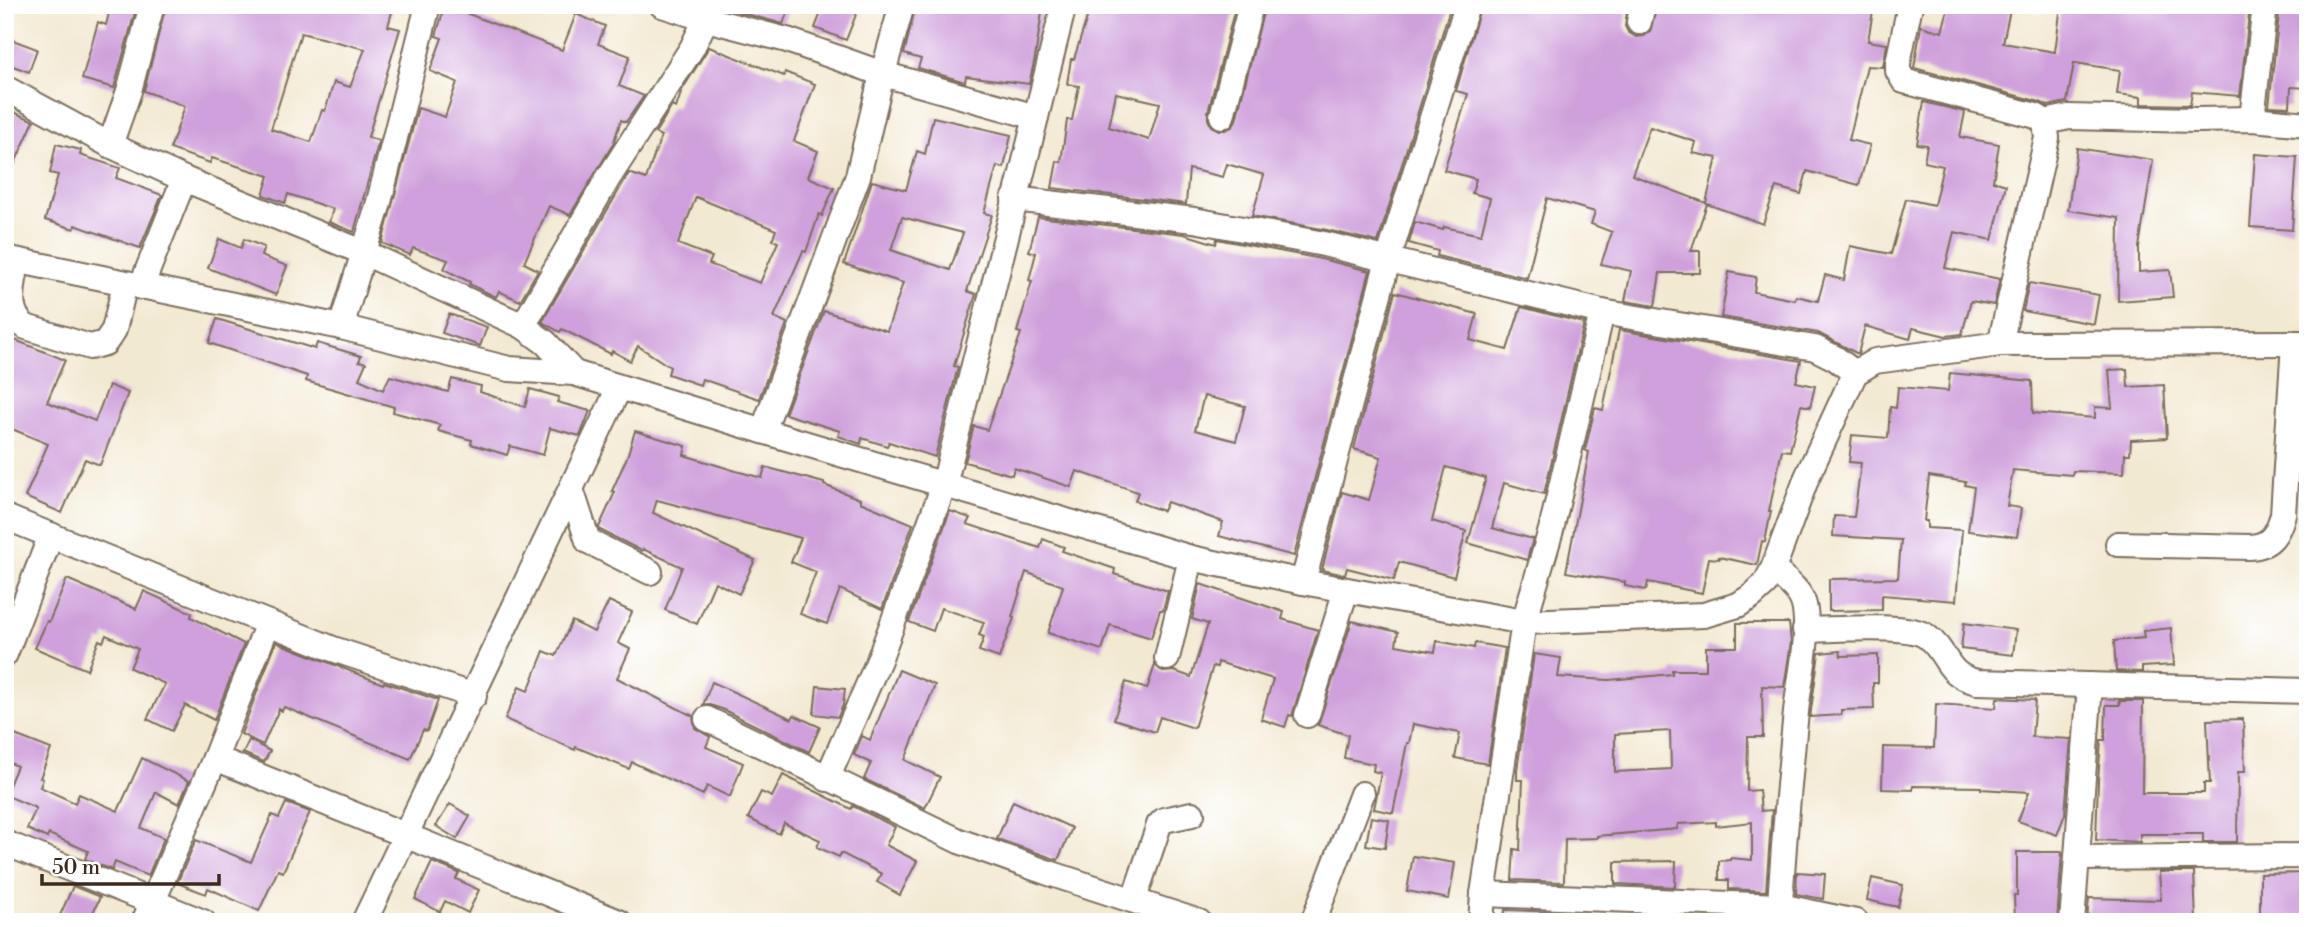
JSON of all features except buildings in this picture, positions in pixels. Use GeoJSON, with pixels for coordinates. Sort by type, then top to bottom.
{"type":"FeatureCollection","features":[{"type":"Feature","properties":{"kind":"street"},"geometry":{"type":"LineString","coordinates":[[110,145],[130,91],[152,5]]}},
{"type":"Feature","properties":{"kind":"street"},"geometry":{"type":"LineString","coordinates":[[341,327],[365,253],[428,5]]}},
{"type":"Feature","properties":{"kind":"street"},"geometry":{"type":"LineString","coordinates":[[662,5],[699,33],[787,40],[879,91],[1034,129]]}},
{"type":"Feature","properties":{"kind":"street"},"geometry":{"type":"LineString","coordinates":[[763,431],[858,176],[902,5]]}},
{"type":"Feature","properties":{"kind":"street"},"geometry":{"type":"LineString","coordinates":[[827,779],[879,660],[944,485],[1064,5]]}},
{"type":"Feature","properties":{"kind":"street"},"geometry":{"type":"LineString","coordinates":[[1222,116],[1251,5]]}},
{"type":"Feature","properties":{"kind":"street"},"geometry":{"type":"LineString","coordinates":[[1303,582],[1388,260],[1467,5]]}},
{"type":"Feature","properties":{"kind":"street"},"geometry":{"type":"LineString","coordinates":[[1910,5],[1898,71],[1911,83],[2036,116],[2045,122],[2069,117],[2196,120],[2252,118],[2308,124]]}},
{"type":"Feature","properties":{"kind":"street"},"geometry":{"type":"LineString","coordinates":[[2252,118],[2265,5]]}},
{"type":"Feature","properties":{"kind":"street"},"geometry":{"type":"LineString","coordinates":[[523,326],[607,180],[699,33]]}},
{"type":"Feature","properties":{"kind":"street"},"geometry":{"type":"LineString","coordinates":[[5,88],[110,145],[184,179],[365,253],[523,326],[546,343],[574,373]]}},
{"type":"Feature","properties":{"kind":"street"},"geometry":{"type":"LineString","coordinates":[[2000,344],[2047,138],[2045,122]]}},
{"type":"Feature","properties":{"kind":"street"},"geometry":{"type":"LineString","coordinates":[[184,179],[133,286],[114,330],[105,343],[90,347],[26,327],[18,321],[12,305],[11,259],[133,286],[341,327],[509,369],[574,373],[1191,558],[1303,582],[1524,622],[1683,617],[1721,611],[1752,596],[1765,584],[1773,569],[1807,477],[1855,373],[1875,361],[2000,344],[2301,343],[2297,450],[2279,529],[2268,543],[2260,547],[2119,544]]}},
{"type":"Feature","properties":{"kind":"street"},"geometry":{"type":"LineString","coordinates":[[1014,199],[1194,220],[1324,244],[1602,312],[1803,345],[1825,352],[1855,373]]}},
{"type":"Feature","properties":{"kind":"street"},"geometry":{"type":"LineString","coordinates":[[1481,922],[1524,622],[1551,530],[1602,312]]}},
{"type":"Feature","properties":{"kind":"street"},"geometry":{"type":"LineString","coordinates":[[364,922],[619,388]]}},
{"type":"Feature","properties":{"kind":"street"},"geometry":{"type":"LineString","coordinates":[[571,489],[588,541],[650,572]]}},
{"type":"Feature","properties":{"kind":"street"},"geometry":{"type":"LineString","coordinates":[[5,517],[333,649],[474,696]]}},
{"type":"Feature","properties":{"kind":"street"},"geometry":{"type":"LineString","coordinates":[[5,654],[51,535]]}},
{"type":"Feature","properties":{"kind":"street"},"geometry":{"type":"LineString","coordinates":[[1167,657],[1191,558]]}},
{"type":"Feature","properties":{"kind":"street"},"geometry":{"type":"LineString","coordinates":[[1773,569],[1801,598],[1804,605],[1805,630],[1780,914]]}},
{"type":"Feature","properties":{"kind":"street"},"geometry":{"type":"LineString","coordinates":[[1307,715],[1346,590]]}},
{"type":"Feature","properties":{"kind":"street"},"geometry":{"type":"LineString","coordinates":[[149,912],[215,758],[268,623]]}},
{"type":"Feature","properties":{"kind":"street"},"geometry":{"type":"LineString","coordinates":[[1805,630],[1916,630],[1934,643],[1954,672],[1964,679],[1978,682],[2308,691]]}},
{"type":"Feature","properties":{"kind":"street"},"geometry":{"type":"LineString","coordinates":[[2072,922],[2090,685]]}},
{"type":"Feature","properties":{"kind":"street"},"geometry":{"type":"LineString","coordinates":[[707,719],[827,779],[982,850],[1199,922]]}},
{"type":"Feature","properties":{"kind":"street"},"geometry":{"type":"LineString","coordinates":[[215,758],[619,922]]}},
{"type":"Feature","properties":{"kind":"street"},"geometry":{"type":"LineString","coordinates":[[1313,922],[1362,794]]}},
{"type":"Feature","properties":{"kind":"street"},"geometry":{"type":"LineString","coordinates":[[1134,900],[1159,825],[1169,818],[1192,814]]}},
{"type":"Feature","properties":{"kind":"street"},"geometry":{"type":"LineString","coordinates":[[5,843],[149,912],[202,922]]}},
{"type":"Feature","properties":{"kind":"street"},"geometry":{"type":"LineString","coordinates":[[2077,858],[2308,856]]}},
{"type":"Feature","properties":{"kind":"street"},"geometry":{"type":"LineString","coordinates":[[1483,894],[1780,914],[1856,922]]}}]}
